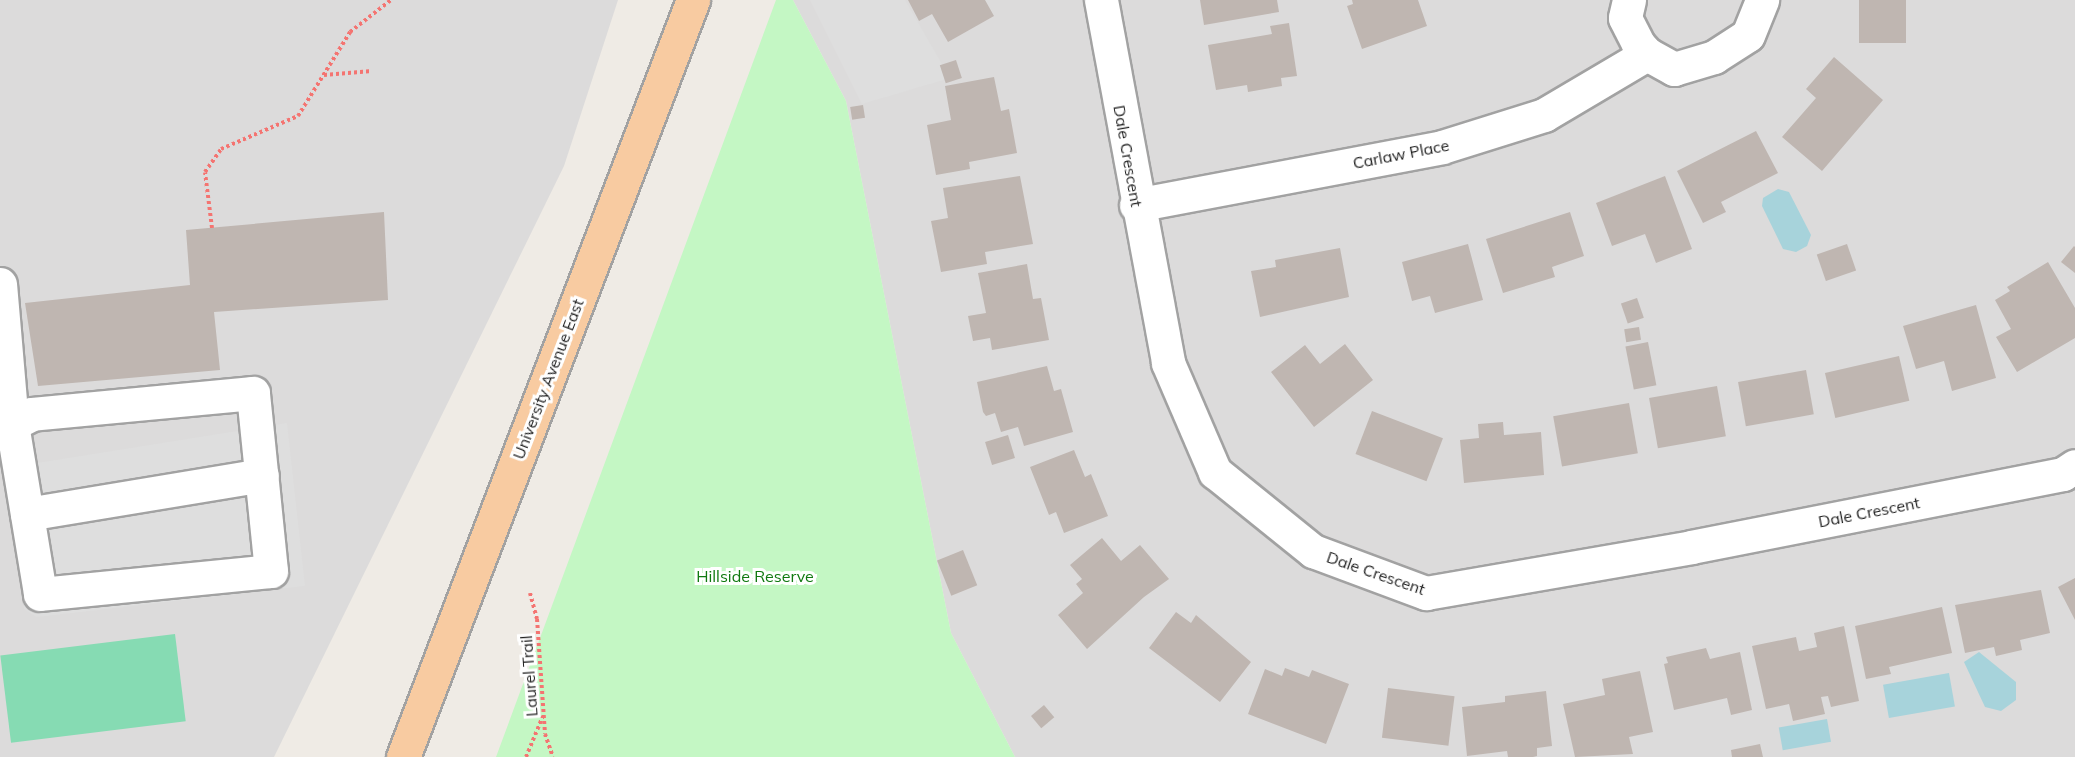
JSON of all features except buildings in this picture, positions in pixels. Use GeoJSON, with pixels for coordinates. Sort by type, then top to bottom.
{"type":"FeatureCollection","features":[{"type":"Feature","properties":{"kind":"main road","name":"University Avenue East"},"geometry":{"type":"LineString","coordinates":[[403,757],[693,0]]}},
{"type":"Feature","properties":{"kind":"street","name":"Dale Crescent"},"geometry":{"type":"LineString","coordinates":[[1101,0],[1136,205],[1168,363],[1215,472],[1313,551],[1426,593],[1714,543],[2063,474],[2075,466]]}},
{"type":"Feature","properties":{"kind":"street"},"geometry":{"type":"LineString","coordinates":[[1629,0],[1626,18],[1647,54],[1674,69],[1714,57],[1748,35],[1762,0]]}},
{"type":"Feature","properties":{"kind":"street","name":"Carlaw Place"},"geometry":{"type":"LineString","coordinates":[[1136,205],[1442,147],[1544,115],[1647,54]]}},
{"type":"Feature","properties":{"kind":"street"},"geometry":{"type":"LineString","coordinates":[[0,284],[6,428],[27,514],[40,594],[271,571],[253,393],[32,414],[6,428]]}},
{"type":"Feature","properties":{"kind":"street"},"geometry":{"type":"LineString","coordinates":[[27,514],[262,475]]}},
{"type":"Feature","properties":{"kind":"path"},"geometry":{"type":"LineString","coordinates":[[212,228],[205,172],[221,148],[298,116],[350,32],[391,0]]}},
{"type":"Feature","properties":{"kind":"path"},"geometry":{"type":"LineString","coordinates":[[324,75],[372,71]]}},
{"type":"Feature","properties":{"kind":"path","name":"Laurel Trail"},"geometry":{"type":"LineString","coordinates":[[530,593],[537,620],[545,734],[554,757]]}},
{"type":"Feature","properties":{"kind":"path"},"geometry":{"type":"LineString","coordinates":[[526,757],[544,715]]}},
{"type":"Feature","properties":{"kind":"shaded area"},"geometry":{"type":"Polygon","coordinates":[[[0,0],[618,0],[564,166],[274,757],[0,757],[0,0]]]}},
{"type":"Feature","properties":{"kind":"shaded area"},"geometry":{"type":"Polygon","coordinates":[[[793,0],[2075,0],[2075,757],[1015,757],[951,633],[846,101],[793,0]]]}},
{"type":"Feature","properties":{"kind":"shaded area"},"geometry":{"type":"Polygon","coordinates":[[[810,0],[905,0],[950,78],[862,104],[810,0]]]}},
{"type":"Feature","properties":{"kind":"shaded area"},"geometry":{"type":"Polygon","coordinates":[[[287,423],[305,586],[37,617],[24,609],[6,468],[287,423]]]}},
{"type":"Feature","properties":{"kind":"green space","name":"Hillside Reserve"},"geometry":{"type":"Polygon","coordinates":[[[776,0],[793,0],[846,101],[951,633],[1015,757],[496,757],[776,0]]]}},
{"type":"Feature","properties":{"kind":"green space"},"geometry":{"type":"Polygon","coordinates":[[[175,634],[186,721],[11,743],[0,655],[175,634]]]}},
{"type":"Feature","properties":{"kind":"water"},"geometry":{"type":"Polygon","coordinates":[[[1778,189],[1789,192],[1811,235],[1807,246],[1796,252],[1783,249],[1762,206],[1763,198],[1778,189]]]}},
{"type":"Feature","properties":{"kind":"water"},"geometry":{"type":"Polygon","coordinates":[[[1979,652],[2016,682],[2016,700],[2001,711],[1985,707],[1964,662],[1979,652]]]}},
{"type":"Feature","properties":{"kind":"water"},"geometry":{"type":"Polygon","coordinates":[[[1949,673],[1955,706],[1889,718],[1883,685],[1949,673]]]}},
{"type":"Feature","properties":{"kind":"water"},"geometry":{"type":"Polygon","coordinates":[[[1827,719],[1831,742],[1783,750],[1779,728],[1827,719]]]}}]}
